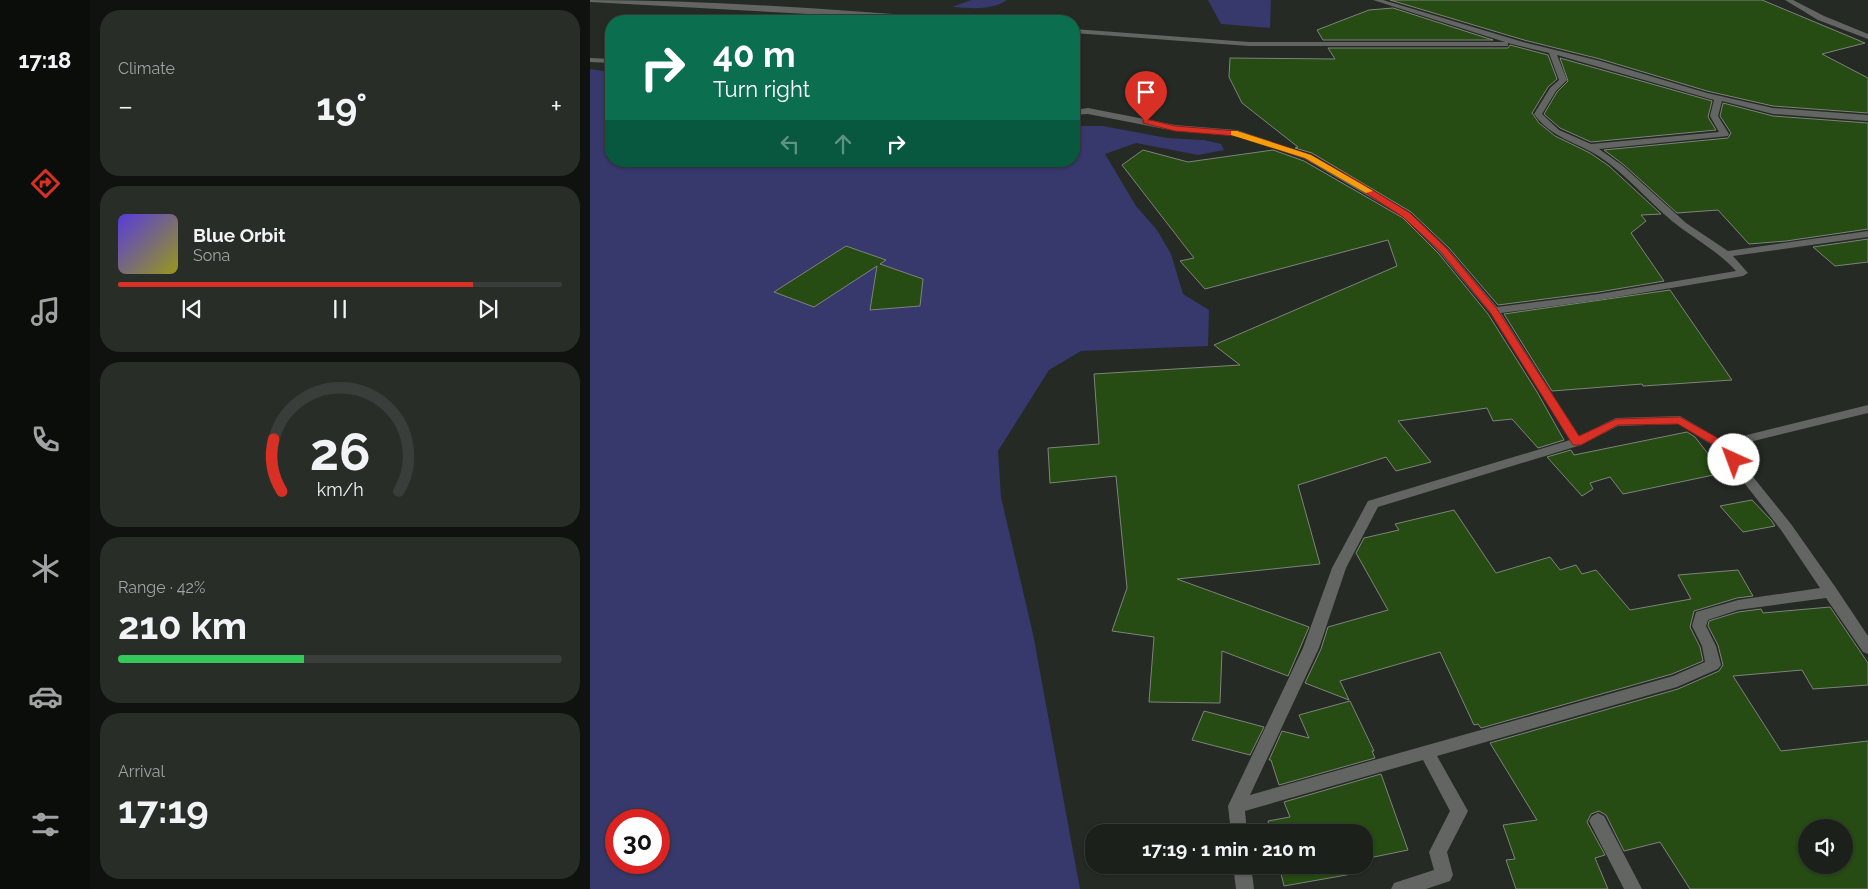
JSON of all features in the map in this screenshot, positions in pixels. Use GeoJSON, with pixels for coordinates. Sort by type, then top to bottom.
{"type":"FeatureCollection","features":[{"type":"Feature","properties":{"kind":"street"},"geometry":{"type":"LineString","coordinates":[[590,0],[877,15]]}},
{"type":"Feature","properties":{"kind":"street"},"geometry":{"type":"LineString","coordinates":[[1376,0],[1520,44],[1773,111],[1868,118]]}},
{"type":"Feature","properties":{"kind":"street"},"geometry":{"type":"LineString","coordinates":[[1788,0],[1821,18],[1868,37]]}},
{"type":"Feature","properties":{"kind":"street"},"geometry":{"type":"LineString","coordinates":[[781,15],[788,10]]}},
{"type":"Feature","properties":{"kind":"street"},"geometry":{"type":"LineString","coordinates":[[1080,31],[1249,44],[1520,44]]}},
{"type":"Feature","properties":{"kind":"street"},"geometry":{"type":"LineString","coordinates":[[1494,311],[1599,297],[1743,273],[1726,254],[1698,238],[1621,169],[1589,147],[1551,130],[1538,114],[1552,90],[1563,80],[1552,52]]}},
{"type":"Feature","properties":{"kind":"street"},"geometry":{"type":"LineString","coordinates":[[590,60],[605,61]]}},
{"type":"Feature","properties":{"kind":"street"},"geometry":{"type":"LineString","coordinates":[[1589,147],[1725,134],[1714,116],[1719,97]]}},
{"type":"Feature","properties":{"kind":"street"},"geometry":{"type":"LineString","coordinates":[[1080,112],[1088,111],[1175,128],[1237,133],[1308,157],[1358,184],[1406,215],[1444,250],[1494,311],[1577,442]]}},
{"type":"Feature","properties":{"kind":"street"},"geometry":{"type":"LineString","coordinates":[[1726,254],[1868,234]]}},
{"type":"Feature","properties":{"kind":"street"},"geometry":{"type":"LineString","coordinates":[[1721,444],[1868,409]]}},
{"type":"Feature","properties":{"kind":"street"},"geometry":{"type":"LineString","coordinates":[[1238,824],[1236,806],[1311,648],[1339,568],[1373,504],[1577,442],[1616,422],[1680,420],[1721,444],[1786,527],[1868,648]]}},
{"type":"Feature","properties":{"kind":"street"},"geometry":{"type":"LineString","coordinates":[[1236,806],[1677,681],[1714,665],[1709,646],[1699,626],[1701,616],[1738,605],[1831,592]]}},
{"type":"Feature","properties":{"kind":"street"},"geometry":{"type":"LineString","coordinates":[[1400,889],[1444,875],[1438,852],[1460,811],[1427,752]]}},
{"type":"Feature","properties":{"kind":"street"},"geometry":{"type":"LineString","coordinates":[[1598,821],[1633,889]]}},
{"type":"Feature","properties":{"kind":"street"},"geometry":{"type":"LineString","coordinates":[[1243,874],[1245,889]]}},
{"type":"Feature","properties":{"kind":"shaded area"},"geometry":{"type":"Polygon","coordinates":[[[971,0],[1007,0],[1001,4],[987,7],[952,7],[971,0]]]}},
{"type":"Feature","properties":{"kind":"shaded area"},"geometry":{"type":"Polygon","coordinates":[[[1208,0],[1271,0],[1270,28],[1221,24],[1208,0]]]}},
{"type":"Feature","properties":{"kind":"shaded area"},"geometry":{"type":"Polygon","coordinates":[[[590,69],[605,71],[605,167],[1080,167],[1080,126],[1103,126],[1167,138],[1204,140],[1221,144],[1224,150],[1198,155],[1136,143],[1105,154],[1136,206],[1157,230],[1171,254],[1183,294],[1209,310],[1208,346],[1081,351],[1049,370],[998,451],[1001,497],[1033,634],[1080,889],[590,889],[590,69]]]}},
{"type":"Feature","properties":{"kind":"building"},"geometry":{"type":"Polygon","coordinates":[[[1390,0],[1762,0],[1865,43],[1822,54],[1868,78],[1868,113],[1773,106],[1707,91],[1390,0]]]}},
{"type":"Feature","properties":{"kind":"building"},"geometry":{"type":"Polygon","coordinates":[[[1393,8],[1493,40],[1323,40],[1317,30],[1369,10],[1393,8]]]}},
{"type":"Feature","properties":{"kind":"building"},"geometry":{"type":"Polygon","coordinates":[[[1510,45],[1548,55],[1557,79],[1548,87],[1532,113],[1539,123],[1555,136],[1590,153],[1609,166],[1661,214],[1641,215],[1646,221],[1631,233],[1664,281],[1599,292],[1498,305],[1449,248],[1411,212],[1312,153],[1295,148],[1298,147],[1242,103],[1229,77],[1230,58],[1335,59],[1328,48],[1508,48],[1510,45]]]}},
{"type":"Feature","properties":{"kind":"building"},"geometry":{"type":"Polygon","coordinates":[[[1560,58],[1712,101],[1708,117],[1716,130],[1591,142],[1560,128],[1544,114],[1557,92],[1568,81],[1560,58]]]}},
{"type":"Feature","properties":{"kind":"building"},"geometry":{"type":"Polygon","coordinates":[[[1723,103],[1773,116],[1868,123],[1868,229],[1786,241],[1749,244],[1718,210],[1677,213],[1624,165],[1604,150],[1728,138],[1731,133],[1720,116],[1723,103]]]}},
{"type":"Feature","properties":{"kind":"building"},"geometry":{"type":"Polygon","coordinates":[[[1143,150],[1188,162],[1273,150],[1304,161],[1403,218],[1439,254],[1488,314],[1537,392],[1564,440],[1538,448],[1512,419],[1493,421],[1487,408],[1398,421],[1431,462],[1396,471],[1386,457],[1298,485],[1320,564],[1177,579],[1309,627],[1288,676],[1222,651],[1220,703],[1149,702],[1154,637],[1112,631],[1127,588],[1116,476],[1050,483],[1048,448],[1099,444],[1094,374],[1240,365],[1214,345],[1397,266],[1388,240],[1205,289],[1180,261],[1194,258],[1122,165],[1143,150]]]}},
{"type":"Feature","properties":{"kind":"building"},"geometry":{"type":"Polygon","coordinates":[[[1868,239],[1868,262],[1835,266],[1813,247],[1868,239]]]}},
{"type":"Feature","properties":{"kind":"building"},"geometry":{"type":"Polygon","coordinates":[[[846,246],[886,260],[880,264],[923,279],[920,306],[870,310],[877,266],[814,307],[774,292],[846,246]]]}},
{"type":"Feature","properties":{"kind":"building"},"geometry":{"type":"Polygon","coordinates":[[[1670,290],[1732,380],[1552,391],[1504,314],[1670,290]]]}},
{"type":"Feature","properties":{"kind":"building"},"geometry":{"type":"Polygon","coordinates":[[[1687,432],[1695,437],[1723,473],[1623,494],[1610,477],[1590,483],[1593,489],[1582,496],[1547,457],[1571,450],[1574,455],[1687,432]]]}},
{"type":"Feature","properties":{"kind":"building"},"geometry":{"type":"Polygon","coordinates":[[[1752,500],[1775,526],[1743,532],[1720,506],[1752,500]]]}},
{"type":"Feature","properties":{"kind":"building"},"geometry":{"type":"Polygon","coordinates":[[[1454,510],[1496,573],[1550,557],[1560,570],[1576,565],[1582,574],[1596,570],[1630,610],[1691,599],[1678,575],[1738,570],[1753,596],[1737,598],[1694,611],[1690,627],[1700,647],[1703,661],[1672,674],[1481,728],[1478,724],[1474,725],[1440,652],[1340,681],[1349,700],[1305,683],[1321,649],[1328,627],[1388,610],[1356,553],[1364,538],[1399,530],[1395,524],[1454,510]]]}},
{"type":"Feature","properties":{"kind":"building"},"geometry":{"type":"Polygon","coordinates":[[[1830,607],[1868,663],[1868,685],[1813,689],[1802,670],[1733,676],[1781,751],[1868,741],[1868,889],[1690,889],[1660,842],[1624,851],[1606,815],[1599,811],[1591,814],[1587,822],[1605,855],[1595,858],[1608,889],[1516,889],[1506,860],[1515,859],[1503,825],[1537,820],[1490,743],[1678,689],[1719,671],[1723,665],[1718,645],[1708,626],[1709,621],[1738,612],[1761,609],[1763,613],[1830,607]]]}},
{"type":"Feature","properties":{"kind":"building"},"geometry":{"type":"Polygon","coordinates":[[[1350,701],[1374,751],[1372,751],[1375,758],[1279,785],[1271,760],[1269,760],[1282,731],[1309,738],[1299,715],[1350,701]]]}},
{"type":"Feature","properties":{"kind":"building"},"geometry":{"type":"Polygon","coordinates":[[[1204,711],[1264,727],[1250,755],[1192,740],[1204,711]]]}},
{"type":"Feature","properties":{"kind":"building"},"geometry":{"type":"Polygon","coordinates":[[[1381,774],[1408,850],[1373,857],[1373,824],[1269,824],[1268,821],[1290,817],[1284,802],[1381,774]]]}},
{"type":"Feature","properties":{"kind":"building"},"geometry":{"type":"Polygon","coordinates":[[[1281,874],[1352,874],[1284,886],[1281,874]]]}},
{"type":"Feature","properties":{"kind":"slow traffic"},"geometry":{"type":"LineString","coordinates":[[1234,133],[1308,157],[1369,191]]}},
{"type":"Feature","properties":{"kind":"route"},"geometry":{"type":"LineString","coordinates":[[1146,122],[1175,128],[1237,133],[1308,157],[1358,184],[1406,215],[1444,250],[1494,311],[1577,442],[1616,422],[1680,420],[1721,444],[1734,460]]}}]}
